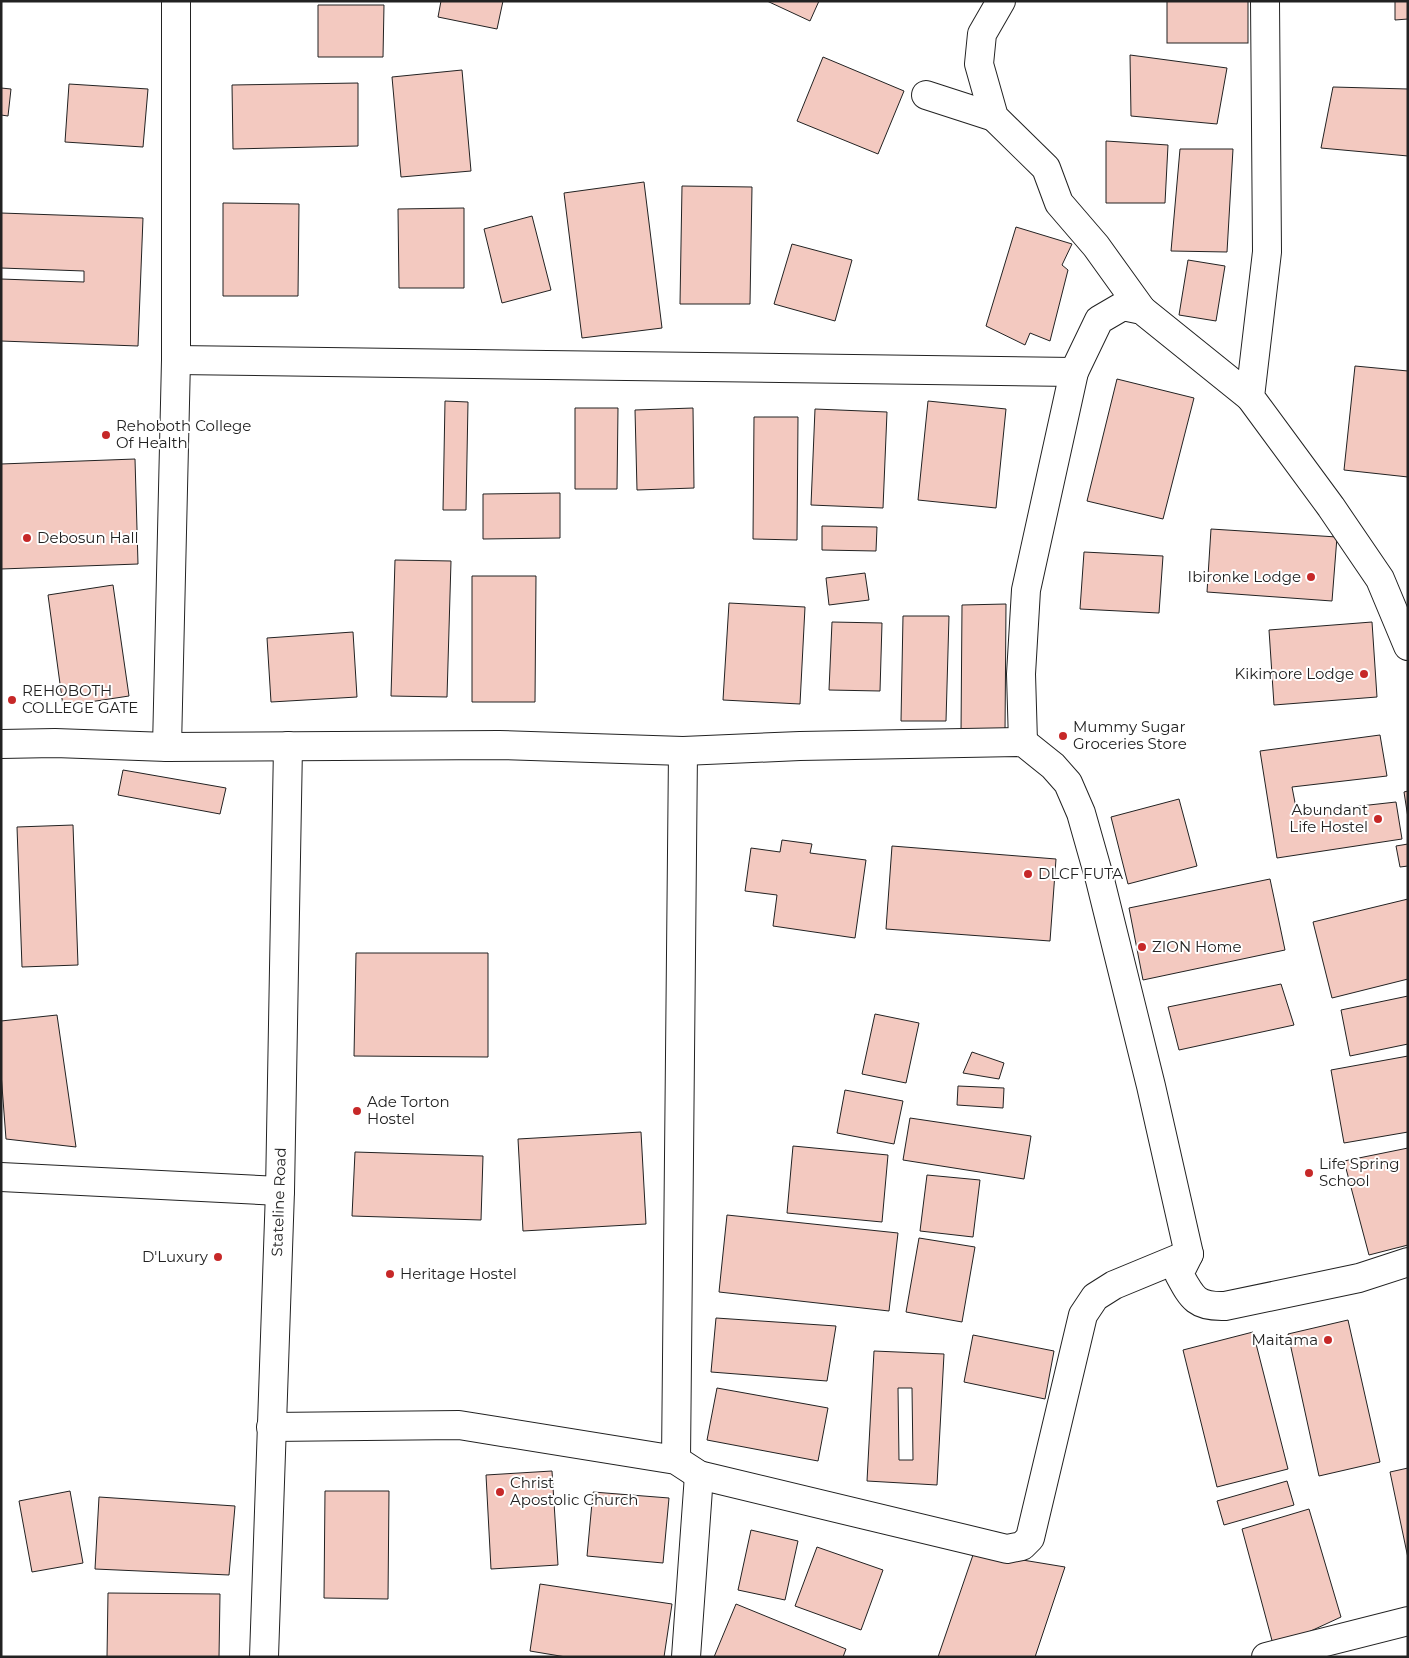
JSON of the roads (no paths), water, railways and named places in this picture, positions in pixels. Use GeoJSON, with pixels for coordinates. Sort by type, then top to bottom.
{"type":"FeatureCollection","features":[{"type":"Feature","properties":{"kind":"street"},"geometry":{"type":"LineString","coordinates":[[167,747],[176,360],[176,1]]}},
{"type":"Feature","properties":{"kind":"street"},"geometry":{"type":"LineString","coordinates":[[994,117],[979,64],[982,34],[1001,1]]}},
{"type":"Feature","properties":{"kind":"street"},"geometry":{"type":"LineString","coordinates":[[1250,398],[1267,252],[1264,1]]}},
{"type":"Feature","properties":{"kind":"street"},"geometry":{"type":"LineString","coordinates":[[926,95],[994,117],[1046,168],[1059,203],[1096,246],[1142,310],[1250,398],[1331,507],[1380,579],[1408,646]]}},
{"type":"Feature","properties":{"kind":"street"},"geometry":{"type":"LineString","coordinates":[[1022,742],[1021,674],[1026,590],[1074,372],[1099,320],[1124,306],[1142,310]]}},
{"type":"Feature","properties":{"kind":"street"},"geometry":{"type":"LineString","coordinates":[[176,360],[1074,372]]}},
{"type":"Feature","properties":{"kind":"street"},"geometry":{"type":"LineString","coordinates":[[1,744],[55,743],[167,747],[499,745],[683,751],[800,746],[1022,742],[1053,766],[1068,782],[1081,813],[1100,880],[1151,1086],[1189,1254],[1179,1274],[1192,1297],[1207,1307],[1225,1306],[1359,1278],[1408,1262]]}},
{"type":"Feature","properties":{"kind":"street","name":"Stateline Road"},"geometry":{"type":"LineString","coordinates":[[264,1657],[280,1191],[288,746]]}},
{"type":"Feature","properties":{"kind":"street"},"geometry":{"type":"LineString","coordinates":[[676,1460],[683,751]]}},
{"type":"Feature","properties":{"kind":"street"},"geometry":{"type":"LineString","coordinates":[[1,1176],[280,1191]]}},
{"type":"Feature","properties":{"kind":"street"},"geometry":{"type":"LineString","coordinates":[[271,1427],[459,1425],[676,1460],[699,1475],[1007,1549],[1022,1546],[1030,1538],[1084,1315],[1095,1297],[1114,1285],[1189,1254]]}},
{"type":"Feature","properties":{"kind":"street"},"geometry":{"type":"LineString","coordinates":[[686,1657],[699,1475]]}},
{"type":"Feature","properties":{"kind":"street"},"geometry":{"type":"LineString","coordinates":[[1266,1657],[1408,1621]]}},
{"type":"Feature","properties":{"kind":"place","name":"Rehoboth College Of Health"},"geometry":{"type":"Point","coordinates":[106,435]}},
{"type":"Feature","properties":{"kind":"place","name":"Debosun Hall"},"geometry":{"type":"Point","coordinates":[27,538]}},
{"type":"Feature","properties":{"kind":"place","name":"Ibironke Lodge"},"geometry":{"type":"Point","coordinates":[1311,577]}},
{"type":"Feature","properties":{"kind":"place","name":"Kikimore Lodge"},"geometry":{"type":"Point","coordinates":[1364,674]}},
{"type":"Feature","properties":{"kind":"place","name":"REHOBOTH COLLEGE GATE"},"geometry":{"type":"Point","coordinates":[12,700]}},
{"type":"Feature","properties":{"kind":"place","name":"Mummy Sugar Groceries Store"},"geometry":{"type":"Point","coordinates":[1063,736]}},
{"type":"Feature","properties":{"kind":"place","name":"Abundant Life Hostel"},"geometry":{"type":"Point","coordinates":[1378,819]}},
{"type":"Feature","properties":{"kind":"place","name":"DLCF FUTA"},"geometry":{"type":"Point","coordinates":[1028,874]}},
{"type":"Feature","properties":{"kind":"place","name":"ZION Home"},"geometry":{"type":"Point","coordinates":[1142,947]}},
{"type":"Feature","properties":{"kind":"place","name":"Ade Torton Hostel"},"geometry":{"type":"Point","coordinates":[357,1111]}},
{"type":"Feature","properties":{"kind":"place","name":"Life Spring School"},"geometry":{"type":"Point","coordinates":[1309,1173]}},
{"type":"Feature","properties":{"kind":"place","name":"D'Luxury"},"geometry":{"type":"Point","coordinates":[218,1257]}},
{"type":"Feature","properties":{"kind":"place","name":"Heritage Hostel"},"geometry":{"type":"Point","coordinates":[390,1274]}},
{"type":"Feature","properties":{"kind":"place","name":"Maitama"},"geometry":{"type":"Point","coordinates":[1328,1340]}},
{"type":"Feature","properties":{"kind":"place","name":"Christ Apostolic Church"},"geometry":{"type":"Point","coordinates":[500,1492]}}]}
